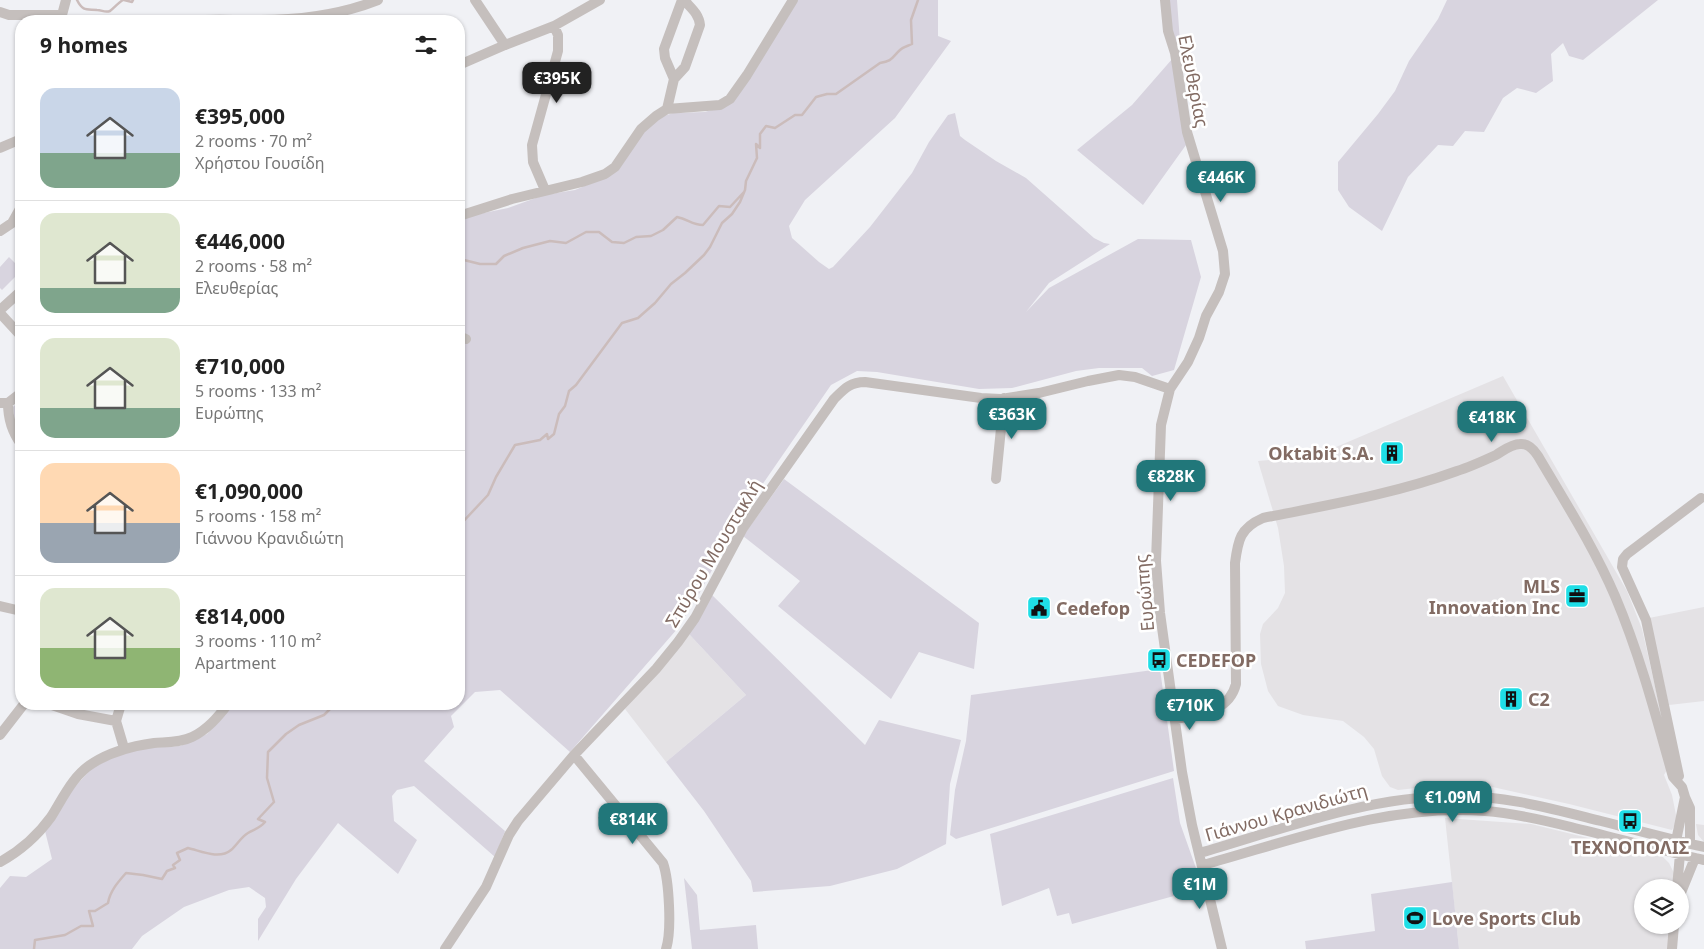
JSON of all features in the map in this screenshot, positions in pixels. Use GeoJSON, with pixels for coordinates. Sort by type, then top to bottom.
{"type":"FeatureCollection","features":[{"type":"Feature","properties":{"kind":"street"},"geometry":{"type":"LineString","coordinates":[[63,15],[66,0]]}},
{"type":"Feature","properties":{"kind":"street"},"geometry":{"type":"LineString","coordinates":[[334,15],[378,0]]}},
{"type":"Feature","properties":{"kind":"street"},"geometry":{"type":"LineString","coordinates":[[475,0],[505,45]]}},
{"type":"Feature","properties":{"kind":"street"},"geometry":{"type":"LineString","coordinates":[[465,63],[554,26],[600,0]]}},
{"type":"Feature","properties":{"kind":"street"},"geometry":{"type":"LineString","coordinates":[[667,109],[674,79],[685,67],[700,25],[699,18],[695,12],[683,0],[664,49],[665,58],[674,79]]}},
{"type":"Feature","properties":{"kind":"street","name":"Ελευθερίας"},"geometry":{"type":"LineString","coordinates":[[1165,0],[1187,132],[1223,251],[1225,265],[1225,274],[1219,292],[1206,316],[1199,338],[1188,362],[1170,389]]}},
{"type":"Feature","properties":{"kind":"street"},"geometry":{"type":"LineString","coordinates":[[465,214],[545,190],[582,182],[610,170],[615,167],[641,129],[667,109],[720,105],[730,99],[752,68],[790,2]]}},
{"type":"Feature","properties":{"kind":"street"},"geometry":{"type":"LineString","coordinates":[[0,12],[15,15]]}},
{"type":"Feature","properties":{"kind":"street"},"geometry":{"type":"LineString","coordinates":[[545,190],[533,162],[532,145],[558,51],[558,35],[554,26]]}},
{"type":"Feature","properties":{"kind":"street"},"geometry":{"type":"LineString","coordinates":[[0,148],[15,142]]}},
{"type":"Feature","properties":{"kind":"street"},"geometry":{"type":"LineString","coordinates":[[0,232],[15,229]]}},
{"type":"Feature","properties":{"kind":"street"},"geometry":{"type":"LineString","coordinates":[[15,297],[0,312],[15,329]]}},
{"type":"Feature","properties":{"kind":"street","name":"Σπύρου Μουστακλή"},"geometry":{"type":"LineString","coordinates":[[445,949],[486,887],[509,835],[518,822],[574,755],[656,669],[678,642],[695,618],[743,528],[834,399],[848,385],[866,382],[981,398],[1004,398],[1039,393],[1119,375],[1136,377],[1170,389]]}},
{"type":"Feature","properties":{"kind":"street","name":"Ευρώπης"},"geometry":{"type":"LineString","coordinates":[[1170,389],[1161,425],[1156,561],[1160,613],[1182,772],[1222,949]]}},
{"type":"Feature","properties":{"kind":"street"},"geometry":{"type":"LineString","coordinates":[[15,397],[4,403],[15,435]]}},
{"type":"Feature","properties":{"kind":"street"},"geometry":{"type":"LineString","coordinates":[[996,479],[1004,398]]}},
{"type":"Feature","properties":{"kind":"street"},"geometry":{"type":"LineString","coordinates":[[1176,719],[1220,708],[1234,693],[1236,684],[1235,563],[1237,545],[1241,534],[1253,522],[1263,518],[1409,486],[1457,471],[1520,444],[1526,445],[1533,449],[1538,456],[1600,563],[1615,597],[1642,669],[1673,777],[1683,792],[1690,808],[1690,844]]}},
{"type":"Feature","properties":{"kind":"street"},"geometry":{"type":"LineString","coordinates":[[1676,841],[1683,792],[1646,620],[1622,567],[1623,559],[1627,554],[1702,498]]}},
{"type":"Feature","properties":{"kind":"street"},"geometry":{"type":"LineString","coordinates":[[0,606],[15,610]]}},
{"type":"Feature","properties":{"kind":"street"},"geometry":{"type":"LineString","coordinates":[[0,735],[19,710]]}},
{"type":"Feature","properties":{"kind":"street"},"geometry":{"type":"LineString","coordinates":[[66,710],[116,721]]}},
{"type":"Feature","properties":{"kind":"street"},"geometry":{"type":"LineString","coordinates":[[119,710],[116,721],[124,748]]}},
{"type":"Feature","properties":{"kind":"street"},"geometry":{"type":"LineString","coordinates":[[0,862],[33,838],[49,819],[78,776],[91,764],[124,748],[191,738],[213,722],[223,710]]}},
{"type":"Feature","properties":{"kind":"street"},"geometry":{"type":"LineString","coordinates":[[574,755],[663,863],[666,878],[670,935],[666,949]]}},
{"type":"Feature","properties":{"kind":"street","name":"Γιάννου Κρανιδιώτη"},"geometry":{"type":"LineString","coordinates":[[1200,853],[1348,809],[1385,802],[1454,796],[1496,799],[1544,806],[1704,847]]}},
{"type":"Feature","properties":{"kind":"street","name":"Γιάννου Κρανιδιώτη"},"geometry":{"type":"LineString","coordinates":[[1203,865],[1381,816],[1413,812],[1450,811],[1485,811],[1549,822],[1699,859]]}},
{"type":"Feature","properties":{"kind":"street"},"geometry":{"type":"LineString","coordinates":[[1678,879],[1680,854]]}},
{"type":"Feature","properties":{"kind":"street"},"geometry":{"type":"LineString","coordinates":[[1688,879],[1699,859]]}},
{"type":"Feature","properties":{"kind":"street"},"geometry":{"type":"LineString","coordinates":[[1672,949],[1673,934]]}},
{"type":"Feature","properties":{"kind":"shaded area"},"geometry":{"type":"Polygon","coordinates":[[[797,0],[938,0],[938,36],[951,41],[895,118],[805,200],[789,226],[792,238],[819,262],[829,269],[833,267],[870,227],[912,173],[929,142],[948,115],[955,113],[960,136],[996,161],[1026,178],[1094,238],[1110,244],[1049,283],[1026,312],[1049,288],[1138,239],[1191,240],[1201,277],[1174,370],[1152,376],[1142,368],[1099,368],[1076,371],[1012,388],[979,389],[877,372],[857,371],[831,385],[744,511],[699,594],[678,628],[570,752],[500,690],[475,692],[465,702],[465,218],[508,208],[544,195],[575,190],[599,180],[628,146],[661,117],[673,113],[705,112],[726,105],[797,0]]]}},
{"type":"Feature","properties":{"kind":"shaded area"},"geometry":{"type":"Polygon","coordinates":[[[1168,0],[1177,0],[1180,42],[1176,47],[1170,24],[1168,0]]]}},
{"type":"Feature","properties":{"kind":"shaded area"},"geometry":{"type":"Polygon","coordinates":[[[1447,0],[1658,0],[1583,60],[1569,56],[1563,43],[1551,54],[1553,81],[1536,93],[1517,88],[1503,98],[1484,132],[1465,131],[1453,146],[1438,145],[1408,177],[1382,231],[1349,207],[1338,190],[1338,162],[1395,91],[1409,61],[1438,19],[1447,0]]]}},
{"type":"Feature","properties":{"kind":"shaded area"},"geometry":{"type":"Polygon","coordinates":[[[1173,58],[1186,145],[1143,205],[1077,150],[1132,105],[1173,58]]]}},
{"type":"Feature","properties":{"kind":"shaded area"},"geometry":{"type":"Polygon","coordinates":[[[9,257],[15,263],[15,277],[2,290],[0,288],[0,267],[9,257]]]}},
{"type":"Feature","properties":{"kind":"shaded area"},"geometry":{"type":"Polygon","coordinates":[[[1503,376],[1627,591],[1642,629],[1672,761],[1664,775],[1672,795],[1677,820],[1672,830],[1488,786],[1434,786],[1398,790],[1390,787],[1382,776],[1374,749],[1364,737],[1343,721],[1303,715],[1278,706],[1268,691],[1261,664],[1260,634],[1263,624],[1278,608],[1285,593],[1284,566],[1278,528],[1258,461],[1304,457],[1329,450],[1503,376]]]}},
{"type":"Feature","properties":{"kind":"shaded area"},"geometry":{"type":"Polygon","coordinates":[[[15,405],[15,422],[13,407],[15,405]]]}},
{"type":"Feature","properties":{"kind":"shaded area"},"geometry":{"type":"Polygon","coordinates":[[[784,479],[979,623],[974,669],[919,652],[891,699],[778,606],[800,581],[743,536],[784,479]]]}},
{"type":"Feature","properties":{"kind":"shaded area"},"geometry":{"type":"Polygon","coordinates":[[[712,595],[865,745],[879,720],[961,740],[950,784],[946,844],[897,869],[830,886],[753,892],[751,881],[704,811],[666,762],[746,695],[689,634],[712,595]]]}},
{"type":"Feature","properties":{"kind":"shaded area"},"geometry":{"type":"Polygon","coordinates":[[[1704,607],[1704,701],[1669,705],[1649,618],[1704,607]]]}},
{"type":"Feature","properties":{"kind":"shaded area"},"geometry":{"type":"Polygon","coordinates":[[[689,634],[746,695],[666,762],[625,709],[689,634]]]}},
{"type":"Feature","properties":{"kind":"shaded area"},"geometry":{"type":"Polygon","coordinates":[[[1160,669],[1174,771],[956,839],[950,835],[955,790],[966,741],[971,695],[1160,669]]]}},
{"type":"Feature","properties":{"kind":"shaded area"},"geometry":{"type":"Polygon","coordinates":[[[229,710],[457,710],[451,716],[454,727],[424,761],[505,831],[495,857],[414,786],[397,790],[392,796],[394,821],[417,840],[398,874],[338,823],[296,879],[258,941],[258,919],[266,907],[265,898],[249,887],[229,890],[184,907],[142,936],[132,949],[0,949],[0,888],[10,876],[26,877],[52,859],[45,831],[72,790],[92,768],[130,749],[180,746],[207,734],[229,710]]]}},
{"type":"Feature","properties":{"kind":"shaded area"},"geometry":{"type":"Polygon","coordinates":[[[1173,778],[1180,823],[1203,888],[1072,924],[1069,913],[1057,916],[1049,888],[1002,906],[990,834],[1173,778]]]}},
{"type":"Feature","properties":{"kind":"shaded area"},"geometry":{"type":"Polygon","coordinates":[[[611,812],[616,817],[605,826],[599,821],[598,817],[602,816],[603,819],[611,812]]]}},
{"type":"Feature","properties":{"kind":"shaded area"},"geometry":{"type":"Polygon","coordinates":[[[1445,818],[1531,824],[1662,856],[1669,863],[1674,873],[1673,879],[1634,879],[1634,934],[1669,934],[1669,949],[1459,949],[1445,818]]]}},
{"type":"Feature","properties":{"kind":"shaded area"},"geometry":{"type":"Polygon","coordinates":[[[1696,824],[1704,825],[1704,842],[1698,835],[1696,824]]]}},
{"type":"Feature","properties":{"kind":"shaded area"},"geometry":{"type":"Polygon","coordinates":[[[684,878],[697,895],[700,930],[756,925],[758,949],[692,949],[684,878]]]}},
{"type":"Feature","properties":{"kind":"shaded area","name":"Love Sports Club"},"geometry":{"type":"Polygon","coordinates":[[[1452,882],[1459,949],[1306,949],[1305,941],[1375,931],[1371,894],[1452,882]]]}},
{"type":"Feature","properties":{"kind":"waterway"},"geometry":{"type":"LineString","coordinates":[[77,0],[86,9],[107,12],[123,0]]}},
{"type":"Feature","properties":{"kind":"waterway"},"geometry":{"type":"LineString","coordinates":[[124,0],[132,2],[133,0]]}},
{"type":"Feature","properties":{"kind":"waterway"},"geometry":{"type":"LineString","coordinates":[[465,520],[488,495],[496,477],[515,445],[540,440],[547,434],[548,439],[554,434],[559,414],[565,406],[569,391],[576,385],[622,323],[638,318],[655,303],[671,284],[704,255],[722,223],[732,214],[740,202],[745,190],[746,181],[757,158],[756,144],[760,148],[760,134],[766,126],[775,128],[795,115],[802,115],[816,97],[836,94],[880,63],[890,60],[901,49],[912,44],[911,20],[918,0]]}},
{"type":"Feature","properties":{"kind":"waterway"},"geometry":{"type":"LineString","coordinates":[[465,260],[480,264],[496,264],[504,256],[523,248],[550,241],[566,243],[586,232],[599,232],[612,242],[624,243],[636,237],[651,236],[663,230],[677,217],[703,225],[719,206],[730,207],[744,192]]}},
{"type":"Feature","properties":{"kind":"waterway"},"geometry":{"type":"LineString","coordinates":[[34,949],[35,940],[65,935],[81,926],[93,926],[89,911],[95,911],[108,903],[112,891],[126,873],[162,879],[167,871],[175,868],[173,865],[180,860],[177,853],[188,848],[216,855],[226,853],[246,835],[261,826],[265,822],[258,819],[274,802],[267,778],[268,752],[286,734],[299,725],[324,715],[329,710]]}},
{"type":"Feature","properties":{"kind":"place","name":"Oktabit S.A."},"geometry":{"type":"Point","coordinates":[1392,453]}},
{"type":"Feature","properties":{"kind":"place","name":"MLS Innovation Inc"},"geometry":{"type":"Point","coordinates":[1577,596]}},
{"type":"Feature","properties":{"kind":"place","name":"Cedefop"},"geometry":{"type":"Point","coordinates":[1039,608]}},
{"type":"Feature","properties":{"kind":"place","name":"CEDEFOP"},"geometry":{"type":"Point","coordinates":[1159,660]}},
{"type":"Feature","properties":{"kind":"place","name":"C2"},"geometry":{"type":"Point","coordinates":[1511,699]}},
{"type":"Feature","properties":{"kind":"place","name":"ΤΕΧΝΟΠΟΛΙΣ"},"geometry":{"type":"Point","coordinates":[1630,821]}},
{"type":"Feature","properties":{"kind":"place","name":"Love Sports Club"},"geometry":{"type":"Point","coordinates":[1415,918]}}]}
